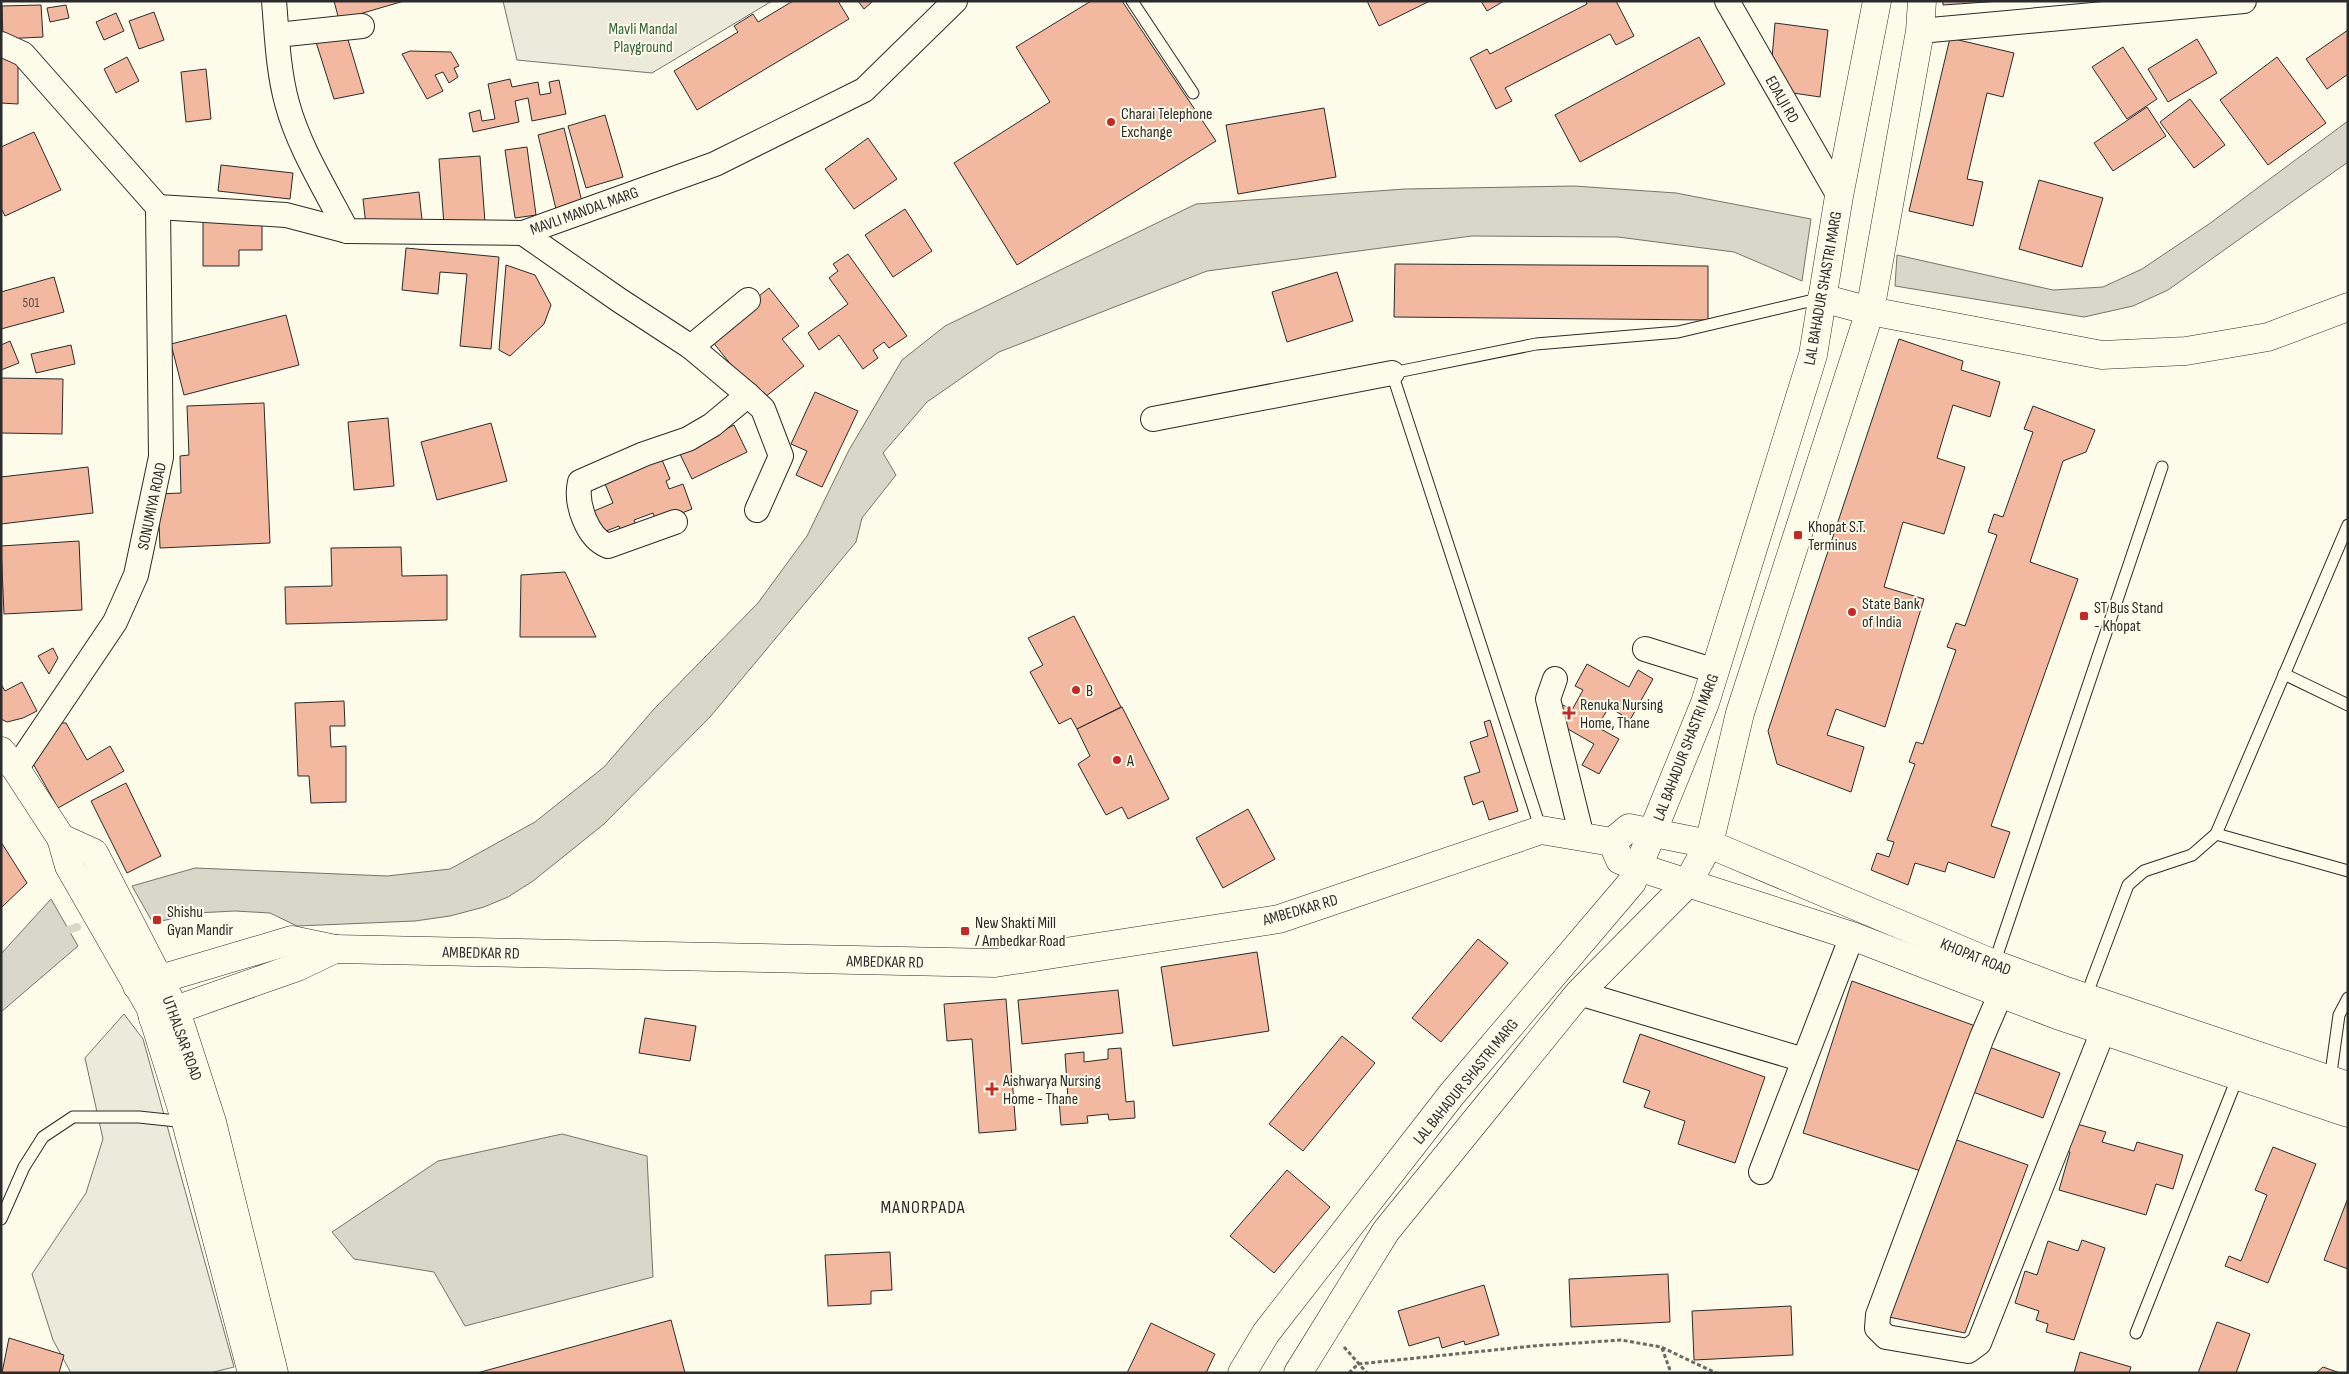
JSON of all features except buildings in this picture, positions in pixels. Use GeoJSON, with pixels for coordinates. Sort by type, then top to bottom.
{"type":"FeatureCollection","features":[{"type":"Feature","properties":{"kind":"main road"},"geometry":{"type":"LineString","coordinates":[[1911,1],[1920,31]]}},
{"type":"Feature","properties":{"kind":"main road","name":"LAL BAHADUR SHASTRI MARG"},"geometry":{"type":"LineString","coordinates":[[1304,1362],[1386,1231],[1579,993],[1687,884],[1709,844],[1740,713],[1870,311],[1920,31],[1922,1]]}},
{"type":"Feature","properties":{"kind":"main road","name":"LAL BAHADUR SHASTRI MARG"},"geometry":{"type":"LineString","coordinates":[[1242,1373],[1266,1333],[1452,1094],[1632,882],[1705,704],[1813,355],[1839,196],[1880,8]]}},
{"type":"Feature","properties":{"kind":"main road"},"geometry":{"type":"LineString","coordinates":[[1822,298],[1870,311],[2102,355],[2186,351],[2268,337],[2348,307]]}},
{"type":"Feature","properties":{"kind":"main road","name":"UTHALSAR ROAD"},"geometry":{"type":"LineString","coordinates":[[9,760],[61,838],[69,866],[148,983],[150,1008],[164,1014],[199,1122],[250,1324],[274,1373]]}},
{"type":"Feature","properties":{"kind":"main road","name":"KHOPAT ROAD"},"geometry":{"type":"LineString","coordinates":[[1992,979],[1709,844],[1629,828],[1612,842],[1620,860],[1687,884],[1992,979],[2080,1010],[2339,1083]]}},
{"type":"Feature","properties":{"kind":"main road","name":"AMBEDKAR RD"},"geometry":{"type":"LineString","coordinates":[[164,1014],[297,967],[335,950],[995,963],[1279,919],[1541,830],[1612,842]]}},
{"type":"Feature","properties":{"kind":"main road"},"geometry":{"type":"LineString","coordinates":[[148,983],[292,940],[335,950]]}},
{"type":"Feature","properties":{"kind":"main road","name":"KHOPAT ROAD"},"geometry":{"type":"LineString","coordinates":[[2080,1010],[2103,1031],[2348,1113]]}},
{"type":"Feature","properties":{"kind":"main road"},"geometry":{"type":"LineString","coordinates":[[250,1324],[252,1373]]}},
{"type":"Feature","properties":{"kind":"main road"},"geometry":{"type":"LineString","coordinates":[[1264,1373],[1266,1333]]}},
{"type":"Feature","properties":{"kind":"main road"},"geometry":{"type":"LineString","coordinates":[[1276,1373],[1304,1362]]}},
{"type":"Feature","properties":{"kind":"street"},"geometry":{"type":"LineString","coordinates":[[274,1],[279,62],[288,104],[302,142],[347,231]]}},
{"type":"Feature","properties":{"kind":"street","name":"MAVLI MANDAL MARG"},"geometry":{"type":"LineString","coordinates":[[158,207],[286,215],[347,231],[523,232],[715,164],[864,90],[955,1]]}},
{"type":"Feature","properties":{"kind":"street","name":"EDALJI RD"},"geometry":{"type":"LineString","coordinates":[[1727,1],[1839,196]]}},
{"type":"Feature","properties":{"kind":"street"},"geometry":{"type":"LineString","coordinates":[[1920,31],[2244,1]]}},
{"type":"Feature","properties":{"kind":"street"},"geometry":{"type":"LineString","coordinates":[[277,34],[362,26]]}},
{"type":"Feature","properties":{"kind":"street"},"geometry":{"type":"LineString","coordinates":[[1,44],[23,54],[158,207]]}},
{"type":"Feature","properties":{"kind":"street","name":"SONUMIYA ROAD"},"geometry":{"type":"LineString","coordinates":[[9,760],[115,622],[136,575],[161,457],[158,207]]}},
{"type":"Feature","properties":{"kind":"street"},"geometry":{"type":"LineString","coordinates":[[523,232],[619,300],[691,347],[762,408],[781,456],[757,510]]}},
{"type":"Feature","properties":{"kind":"street"},"geometry":{"type":"LineString","coordinates":[[691,347],[748,300]]}},
{"type":"Feature","properties":{"kind":"street"},"geometry":{"type":"LineString","coordinates":[[1153,419],[1392,373]]}},
{"type":"Feature","properties":{"kind":"street"},"geometry":{"type":"LineString","coordinates":[[674,522],[608,546],[598,542],[584,519],[578,492],[580,482],[644,454],[688,439],[712,425],[748,395]]}},
{"type":"Feature","properties":{"kind":"street"},"geometry":{"type":"LineString","coordinates":[[1645,649],[1715,671]]}},
{"type":"Feature","properties":{"kind":"street"},"geometry":{"type":"LineString","coordinates":[[1555,679],[1548,699],[1582,837]]}},
{"type":"Feature","properties":{"kind":"street"},"geometry":{"type":"LineString","coordinates":[[1761,1172],[1852,936]]}},
{"type":"Feature","properties":{"kind":"street"},"geometry":{"type":"LineString","coordinates":[[1992,979],[1982,1037],[1878,1315],[1877,1328],[1886,1337],[1968,1351],[1979,1343],[2103,1031]]}},
{"type":"Feature","properties":{"kind":"street"},"geometry":{"type":"LineString","coordinates":[[1579,993],[1804,1060]]}},
{"type":"Feature","properties":{"kind":"lane"},"geometry":{"type":"LineString","coordinates":[[1132,1],[1193,92]]}},
{"type":"Feature","properties":{"kind":"lane"},"geometry":{"type":"LineString","coordinates":[[1541,830],[1392,373],[1536,344],[1678,332],[1822,298]]}},
{"type":"Feature","properties":{"kind":"lane"},"geometry":{"type":"LineString","coordinates":[[1992,979],[2162,467]]}},
{"type":"Feature","properties":{"kind":"lane"},"geometry":{"type":"LineString","coordinates":[[2080,1010],[2128,885],[2144,871],[2192,855],[2216,834],[2348,526]]}},
{"type":"Feature","properties":{"kind":"lane"},"geometry":{"type":"LineString","coordinates":[[2284,674],[2348,705]]}},
{"type":"Feature","properties":{"kind":"lane"},"geometry":{"type":"LineString","coordinates":[[2216,834],[2348,871]]}},
{"type":"Feature","properties":{"kind":"lane"},"geometry":{"type":"LineString","coordinates":[[2339,1083],[2339,1015],[2348,998]]}},
{"type":"Feature","properties":{"kind":"lane"},"geometry":{"type":"LineString","coordinates":[[2136,1333],[2238,1076]]}},
{"type":"Feature","properties":{"kind":"lane"},"geometry":{"type":"LineString","coordinates":[[1,1219],[24,1167],[44,1137],[73,1117],[139,1117],[199,1122]]}},
{"type":"Feature","properties":{"kind":"path"},"geometry":{"type":"LineString","coordinates":[[1349,1373],[1358,1364],[1533,1346],[1621,1340],[1661,1347],[1716,1373]]}},
{"type":"Feature","properties":{"kind":"path"},"geometry":{"type":"LineString","coordinates":[[1661,1347],[1671,1373]]}},
{"type":"Feature","properties":{"kind":"path"},"geometry":{"type":"LineString","coordinates":[[1358,1364],[1367,1373]]}},
{"type":"Feature","properties":{"kind":"green space","name":"Mavli Mandal Playground"},"geometry":{"type":"Polygon","coordinates":[[[503,1],[772,1],[652,73],[517,60],[503,1]]]}},
{"type":"Feature","properties":{"kind":"green space"},"geometry":{"type":"Polygon","coordinates":[[[124,1014],[143,1039],[234,1367],[210,1373],[71,1373],[53,1340],[32,1274],[86,1193],[103,1139],[85,1058],[124,1014]]]}},
{"type":"Feature","properties":{"kind":"shaded area"},"geometry":{"type":"Polygon","coordinates":[[[2348,121],[2348,162],[2168,290],[2133,306],[2084,317],[1895,286],[1897,255],[2053,290],[2103,287],[2142,269],[2209,224],[2348,121]]]}},
{"type":"Feature","properties":{"kind":"shaded area"},"geometry":{"type":"Polygon","coordinates":[[[1574,186],[1676,193],[1811,219],[1802,281],[1734,252],[1618,237],[1472,236],[1207,271],[999,352],[927,402],[883,453],[896,475],[862,518],[856,542],[710,717],[604,824],[533,881],[508,897],[484,907],[450,916],[415,921],[297,926],[270,913],[235,911],[196,913],[153,923],[132,886],[195,868],[387,876],[450,869],[535,822],[604,767],[654,709],[758,603],[807,536],[849,450],[902,360],[945,326],[1196,204],[1405,189],[1574,186]]]}},
{"type":"Feature","properties":{"kind":"shaded area"},"geometry":{"type":"Polygon","coordinates":[[[51,899],[78,946],[1,1012],[1,954],[51,899]]]}},
{"type":"Feature","properties":{"kind":"shaded area"},"geometry":{"type":"Polygon","coordinates":[[[562,1134],[647,1156],[653,1277],[465,1326],[434,1272],[354,1259],[332,1232],[438,1161],[562,1134]]]}},
{"type":"Feature","properties":{"kind":"waterway"},"geometry":{"type":"LineString","coordinates":[[60,933],[77,927]]}},
{"type":"Feature","properties":{"kind":"place","name":"Charai Telephone Exchange"},"geometry":{"type":"Point","coordinates":[1111,122]}},
{"type":"Feature","properties":{"kind":"place","name":"Khopat S.T. Terminus"},"geometry":{"type":"Point","coordinates":[1798,535]}},
{"type":"Feature","properties":{"kind":"place","name":"State Bank of India"},"geometry":{"type":"Point","coordinates":[1852,612]}},
{"type":"Feature","properties":{"kind":"place","name":"ST Bus Stand - Khopat"},"geometry":{"type":"Point","coordinates":[2084,616]}},
{"type":"Feature","properties":{"kind":"place","name":"B"},"geometry":{"type":"Point","coordinates":[1076,690]}},
{"type":"Feature","properties":{"kind":"place","name":"Renuka Nursing Home, Thane"},"geometry":{"type":"Point","coordinates":[1569,713]}},
{"type":"Feature","properties":{"kind":"place","name":"A"},"geometry":{"type":"Point","coordinates":[1117,760]}},
{"type":"Feature","properties":{"kind":"place","name":"Shishu Gyan Mandir"},"geometry":{"type":"Point","coordinates":[157,920]}},
{"type":"Feature","properties":{"kind":"place","name":"New Shakti Mill / Ambedkar Road"},"geometry":{"type":"Point","coordinates":[965,931]}},
{"type":"Feature","properties":{"kind":"place","name":"Aishwarya Nursing Home - Thane"},"geometry":{"type":"Point","coordinates":[992,1089]}},
{"type":"Feature","properties":{"kind":"district","name":"MANORPADA"},"geometry":{"type":"Point","coordinates":[923,1207]}}]}
